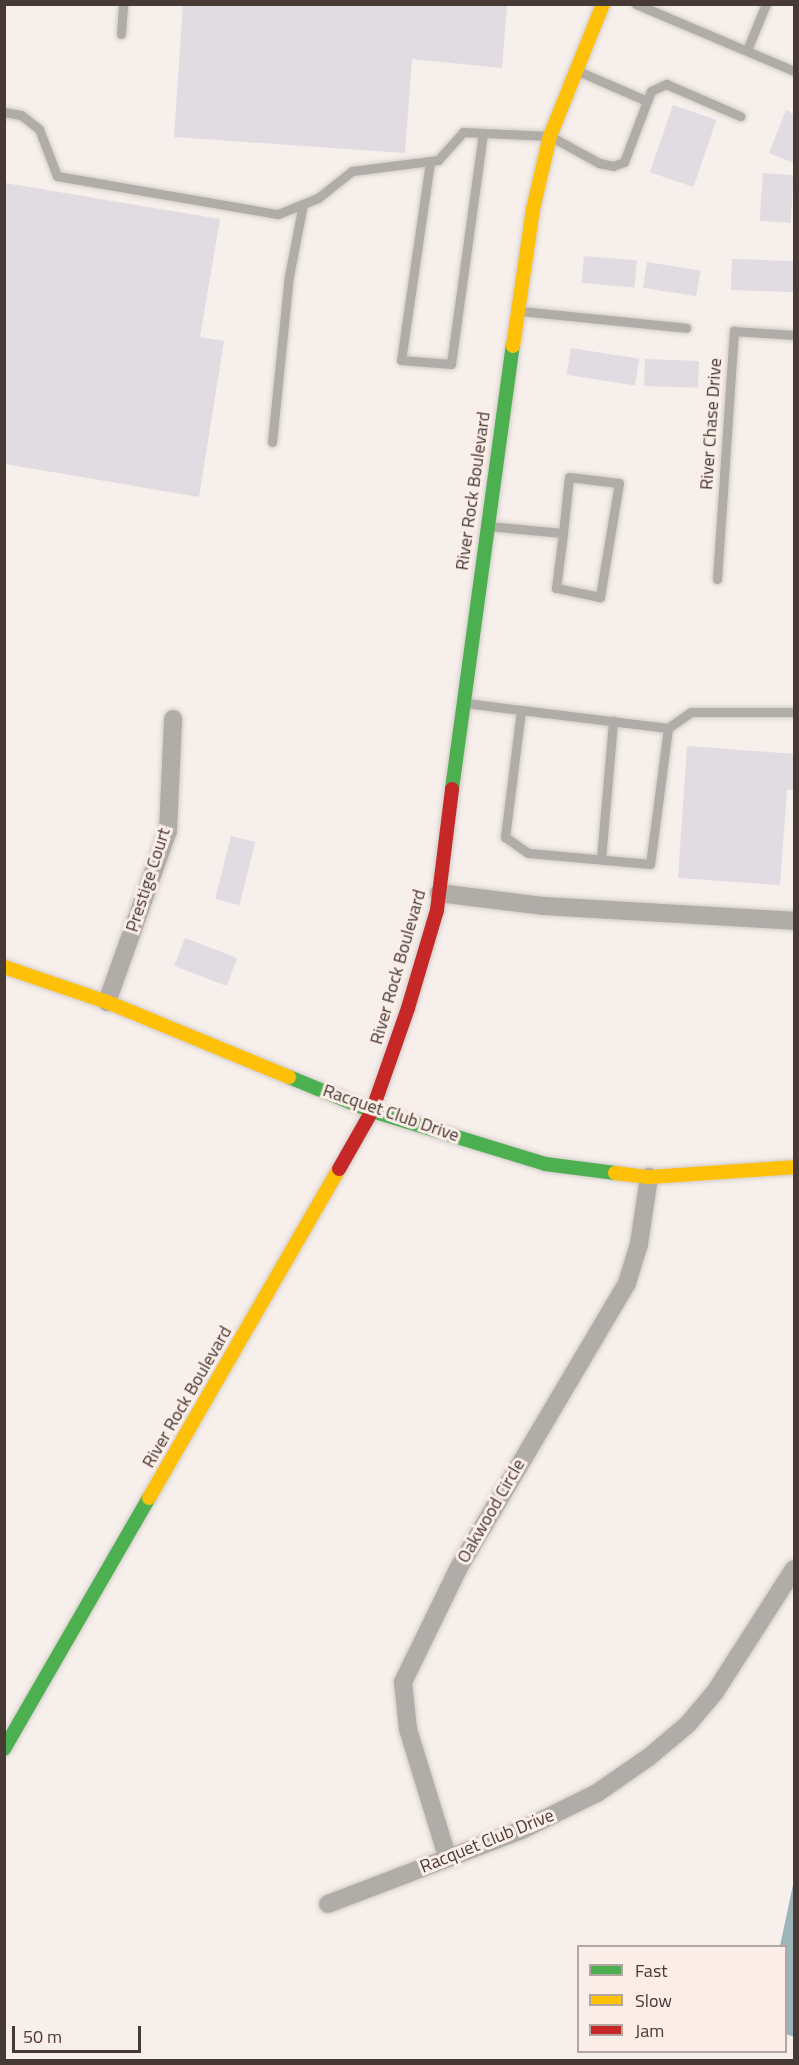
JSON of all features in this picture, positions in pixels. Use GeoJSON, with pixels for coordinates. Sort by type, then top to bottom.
{"type":"FeatureCollection","features":[{"type":"Feature","properties":{"kind":"street","name":"River Rock Boulevard"},"geometry":{"type":"LineString","coordinates":[[4,1749],[372,1111],[408,1008],[439,893],[466,703],[486,525],[532,209],[550,136],[603,4]]}},
{"type":"Feature","properties":{"kind":"street","name":"Prestige Court"},"geometry":{"type":"LineString","coordinates":[[106,1002],[168,831],[173,719]]}},
{"type":"Feature","properties":{"kind":"street"},"geometry":{"type":"LineString","coordinates":[[439,893],[544,906],[795,921]]}},
{"type":"Feature","properties":{"kind":"street","name":"Racquet Club Drive"},"geometry":{"type":"LineString","coordinates":[[4,967],[106,1002],[372,1111],[545,1164],[649,1177],[795,1167]]}},
{"type":"Feature","properties":{"kind":"street","name":"Oakwood Circle"},"geometry":{"type":"LineString","coordinates":[[447,1856],[408,1729],[403,1682],[469,1549],[627,1283],[639,1245],[649,1177]]}},
{"type":"Feature","properties":{"kind":"street","name":"Racquet Club Drive"},"geometry":{"type":"LineString","coordinates":[[328,1904],[447,1856],[522,1830],[597,1792],[677,1735],[735,1664],[795,1569]]}},
{"type":"Feature","properties":{"kind":"lane"},"geometry":{"type":"LineString","coordinates":[[121,34],[123,4]]}},
{"type":"Feature","properties":{"kind":"lane"},"geometry":{"type":"LineString","coordinates":[[636,4],[795,71]]}},
{"type":"Feature","properties":{"kind":"lane"},"geometry":{"type":"LineString","coordinates":[[747,50],[766,4]]}},
{"type":"Feature","properties":{"kind":"lane"},"geometry":{"type":"LineString","coordinates":[[577,70],[647,101]]}},
{"type":"Feature","properties":{"kind":"lane"},"geometry":{"type":"LineString","coordinates":[[4,112],[21,115],[39,129],[57,176],[278,214],[303,204],[352,171],[438,160],[463,132],[550,136],[613,166],[624,162],[651,91],[666,84],[740,116]]}},
{"type":"Feature","properties":{"kind":"lane"},"geometry":{"type":"LineString","coordinates":[[430,162],[401,360],[451,364],[483,133]]}},
{"type":"Feature","properties":{"kind":"lane"},"geometry":{"type":"LineString","coordinates":[[272,442],[289,276],[303,204]]}},
{"type":"Feature","properties":{"kind":"lane"},"geometry":{"type":"LineString","coordinates":[[518,311],[686,328]]}},
{"type":"Feature","properties":{"kind":"lane","name":"River Chase Drive"},"geometry":{"type":"LineString","coordinates":[[717,579],[734,331],[795,335]]}},
{"type":"Feature","properties":{"kind":"lane"},"geometry":{"type":"LineString","coordinates":[[569,477],[619,483],[600,597],[556,588],[563,533],[569,477]]}},
{"type":"Feature","properties":{"kind":"lane"},"geometry":{"type":"LineString","coordinates":[[486,525],[563,533]]}},
{"type":"Feature","properties":{"kind":"lane"},"geometry":{"type":"LineString","coordinates":[[466,703],[668,728],[691,712],[795,712]]}},
{"type":"Feature","properties":{"kind":"lane"},"geometry":{"type":"LineString","coordinates":[[521,710],[506,837],[528,853],[650,864],[668,728]]}},
{"type":"Feature","properties":{"kind":"lane"},"geometry":{"type":"LineString","coordinates":[[602,860],[613,721]]}},
{"type":"Feature","properties":{"kind":"water"},"geometry":{"type":"Polygon","coordinates":[[[794,1880],[794,2037],[787,2034],[787,1945],[780,1945],[794,1880]]]}},
{"type":"Feature","properties":{"kind":"building"},"geometry":{"type":"Polygon","coordinates":[[[183,5],[507,5],[502,68],[412,59],[405,153],[174,137],[183,5]]]}},
{"type":"Feature","properties":{"kind":"building"},"geometry":{"type":"Polygon","coordinates":[[[673,105],[716,120],[693,187],[650,172],[673,105]]]}},
{"type":"Feature","properties":{"kind":"building"},"geometry":{"type":"Polygon","coordinates":[[[786,110],[794,114],[794,163],[769,153],[786,110]]]}},
{"type":"Feature","properties":{"kind":"building"},"geometry":{"type":"Polygon","coordinates":[[[763,173],[794,175],[791,223],[760,221],[763,173]]]}},
{"type":"Feature","properties":{"kind":"building"},"geometry":{"type":"Polygon","coordinates":[[[5,183],[220,219],[200,337],[224,341],[199,497],[5,464],[5,183]]]}},
{"type":"Feature","properties":{"kind":"building"},"geometry":{"type":"Polygon","coordinates":[[[584,256],[637,261],[634,288],[582,283],[584,256]]]}},
{"type":"Feature","properties":{"kind":"building"},"geometry":{"type":"Polygon","coordinates":[[[732,259],[794,261],[793,292],[731,290],[732,259]]]}},
{"type":"Feature","properties":{"kind":"building"},"geometry":{"type":"Polygon","coordinates":[[[647,262],[700,270],[696,296],[643,288],[647,262]]]}},
{"type":"Feature","properties":{"kind":"building"},"geometry":{"type":"Polygon","coordinates":[[[571,348],[639,359],[635,385],[567,375],[571,348]]]}},
{"type":"Feature","properties":{"kind":"building"},"geometry":{"type":"Polygon","coordinates":[[[645,359],[699,361],[698,388],[644,386],[645,359]]]}},
{"type":"Feature","properties":{"kind":"building"},"geometry":{"type":"Polygon","coordinates":[[[687,746],[794,754],[794,790],[787,790],[780,885],[678,878],[687,746]]]}},
{"type":"Feature","properties":{"kind":"building"},"geometry":{"type":"Polygon","coordinates":[[[231,836],[255,842],[240,905],[215,899],[231,836]]]}},
{"type":"Feature","properties":{"kind":"building"},"geometry":{"type":"Polygon","coordinates":[[[185,938],[237,958],[227,986],[174,966],[185,938]]]}},
{"type":"Feature","properties":{"kind":"traffic: fast"},"geometry":{"type":"LineString","coordinates":[[452,789],[513,346]]}},
{"type":"Feature","properties":{"kind":"traffic: fast"},"geometry":{"type":"LineString","coordinates":[[289,1077],[372,1111],[545,1164],[615,1173]]}},
{"type":"Feature","properties":{"kind":"traffic: fast"},"geometry":{"type":"LineString","coordinates":[[4,1749],[149,1498]]}},
{"type":"Feature","properties":{"kind":"traffic: slow"},"geometry":{"type":"LineString","coordinates":[[513,346],[533,209],[550,136],[603,4]]}},
{"type":"Feature","properties":{"kind":"traffic: slow"},"geometry":{"type":"LineString","coordinates":[[4,967],[107,1002],[289,1077]]}},
{"type":"Feature","properties":{"kind":"traffic: slow"},"geometry":{"type":"LineString","coordinates":[[615,1173],[649,1177],[794,1167]]}},
{"type":"Feature","properties":{"kind":"traffic: slow"},"geometry":{"type":"LineString","coordinates":[[149,1498],[339,1169]]}},
{"type":"Feature","properties":{"kind":"traffic: jam"},"geometry":{"type":"LineString","coordinates":[[339,1169],[372,1111],[408,1008],[437,910],[452,789]]}}]}
